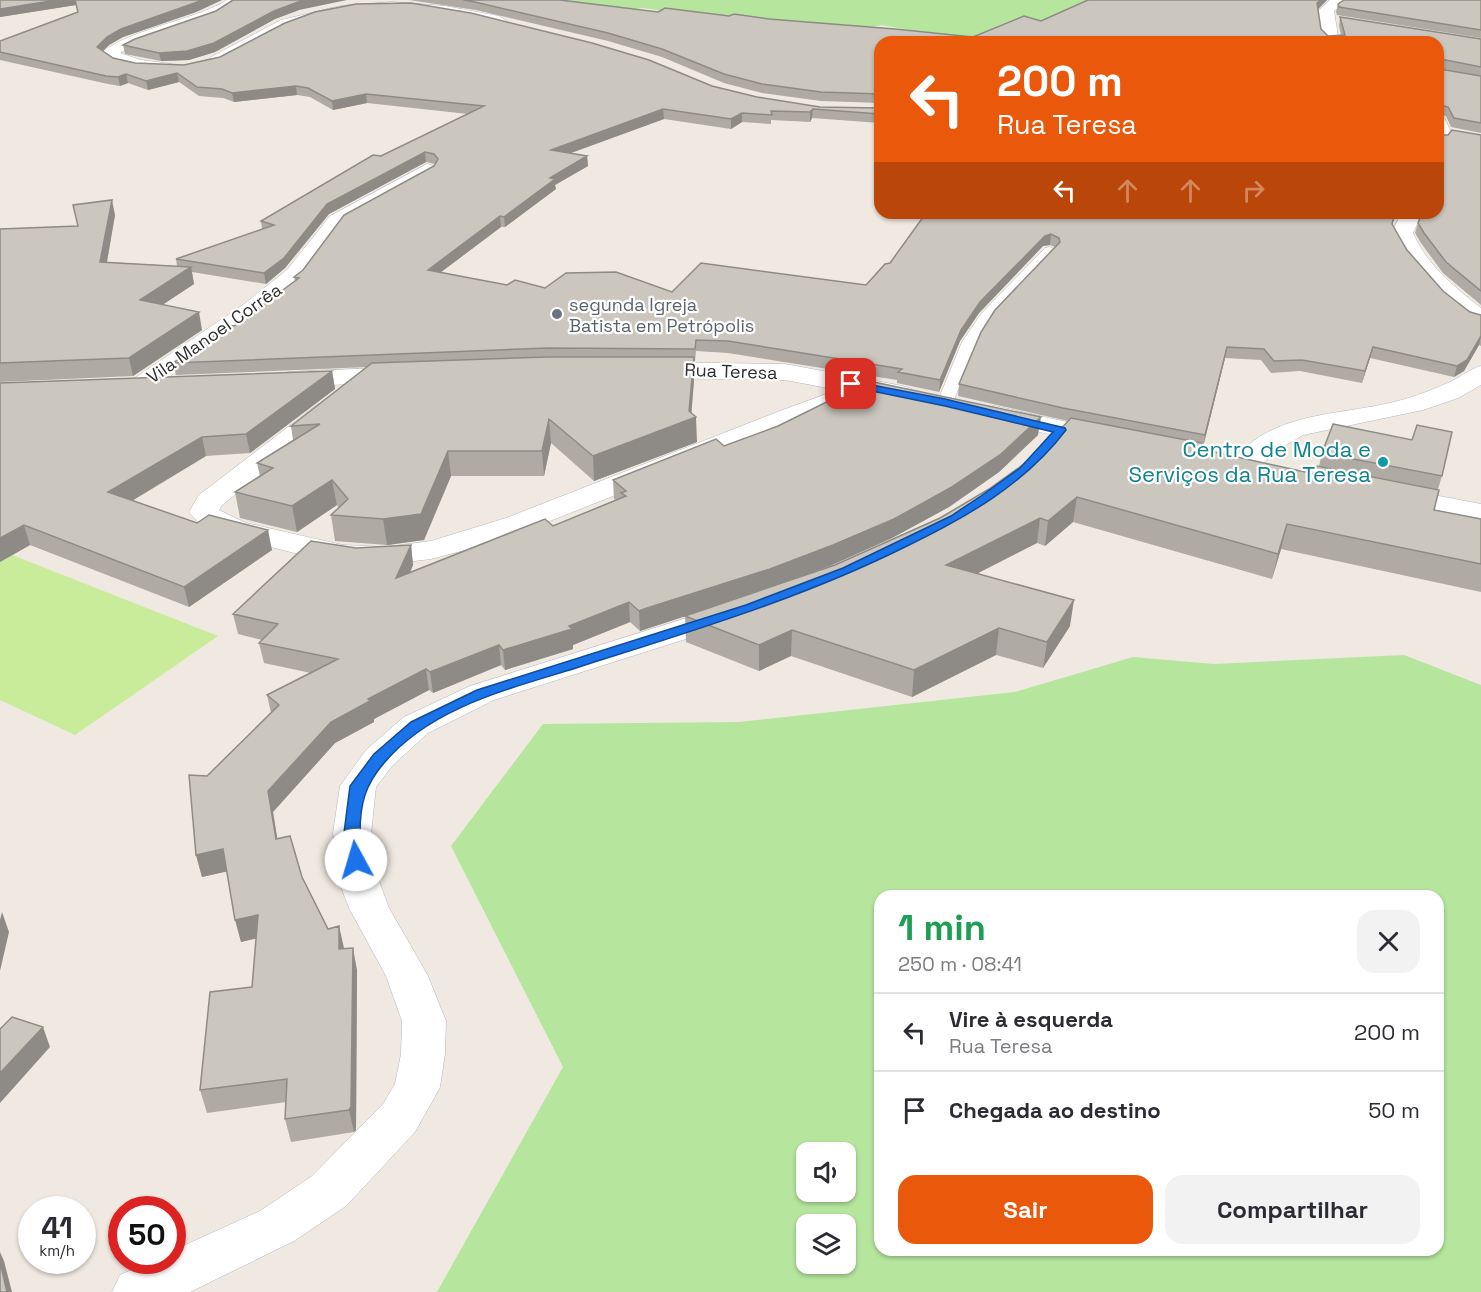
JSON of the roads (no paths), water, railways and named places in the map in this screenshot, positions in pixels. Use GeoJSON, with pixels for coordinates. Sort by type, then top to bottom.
{"type":"FeatureCollection","features":[{"type":"Feature","properties":{"kind":"street"},"geometry":{"type":"LineString","coordinates":[[186,67],[152,68],[126,62],[110,55],[117,46],[203,16],[237,0]]}},
{"type":"Feature","properties":{"kind":"street"},"geometry":{"type":"LineString","coordinates":[[1330,36],[1332,20],[1326,11],[1330,6],[1342,0]]}},
{"type":"Feature","properties":{"kind":"street"},"geometry":{"type":"LineString","coordinates":[[205,63],[230,54],[286,23],[352,5],[404,3],[429,5],[519,26]]}},
{"type":"Feature","properties":{"kind":"street","name":"Vila Manoel Corrêa"},"geometry":{"type":"LineString","coordinates":[[184,385],[126,387],[252,309],[295,275],[337,220],[427,170]]}},
{"type":"Feature","properties":{"kind":"street"},"geometry":{"type":"LineString","coordinates":[[1405,219],[1402,233],[1407,248],[1450,295],[1481,319]]}},
{"type":"Feature","properties":{"kind":"street","name":"Rua Teresa"},"geometry":{"type":"LineString","coordinates":[[620,370],[785,372],[945,403],[1050,442],[1129,444]]}},
{"type":"Feature","properties":{"kind":"street"},"geometry":{"type":"LineString","coordinates":[[266,381],[419,374]]}},
{"type":"Feature","properties":{"kind":"street"},"geometry":{"type":"LineString","coordinates":[[1277,473],[1231,464],[1287,432],[1301,427],[1383,412],[1422,402],[1456,391],[1481,374]]}},
{"type":"Feature","properties":{"kind":"street"},"geometry":{"type":"LineString","coordinates":[[371,376],[209,501],[204,512],[239,530],[349,556],[388,556],[437,548],[490,533],[639,478],[817,405],[867,387]]}},
{"type":"Feature","properties":{"kind":"street"},"geometry":{"type":"LineString","coordinates":[[1367,491],[1481,513]]}},
{"type":"Feature","properties":{"kind":"street"},"geometry":{"type":"LineString","coordinates":[[138,1292],[277,1226],[329,1191],[392,1126],[417,1087],[423,1054],[424,1022],[407,976],[369,908],[360,884],[352,833],[358,786],[379,758],[416,725],[482,693],[762,604]]}},
{"type":"Feature","properties":{"kind":"lane"},"geometry":{"type":"LineString","coordinates":[[945,403],[970,342],[986,317],[1050,250]]}},
{"type":"Feature","properties":{"kind":"place","name":"segunda Igreja Batista em Petrópolis"},"geometry":{"type":"Point","coordinates":[557,314]}},
{"type":"Feature","properties":{"kind":"place","name":"Centro de Moda e Serviços da Rua Teresa"},"geometry":{"type":"Point","coordinates":[1383,462]}}]}
